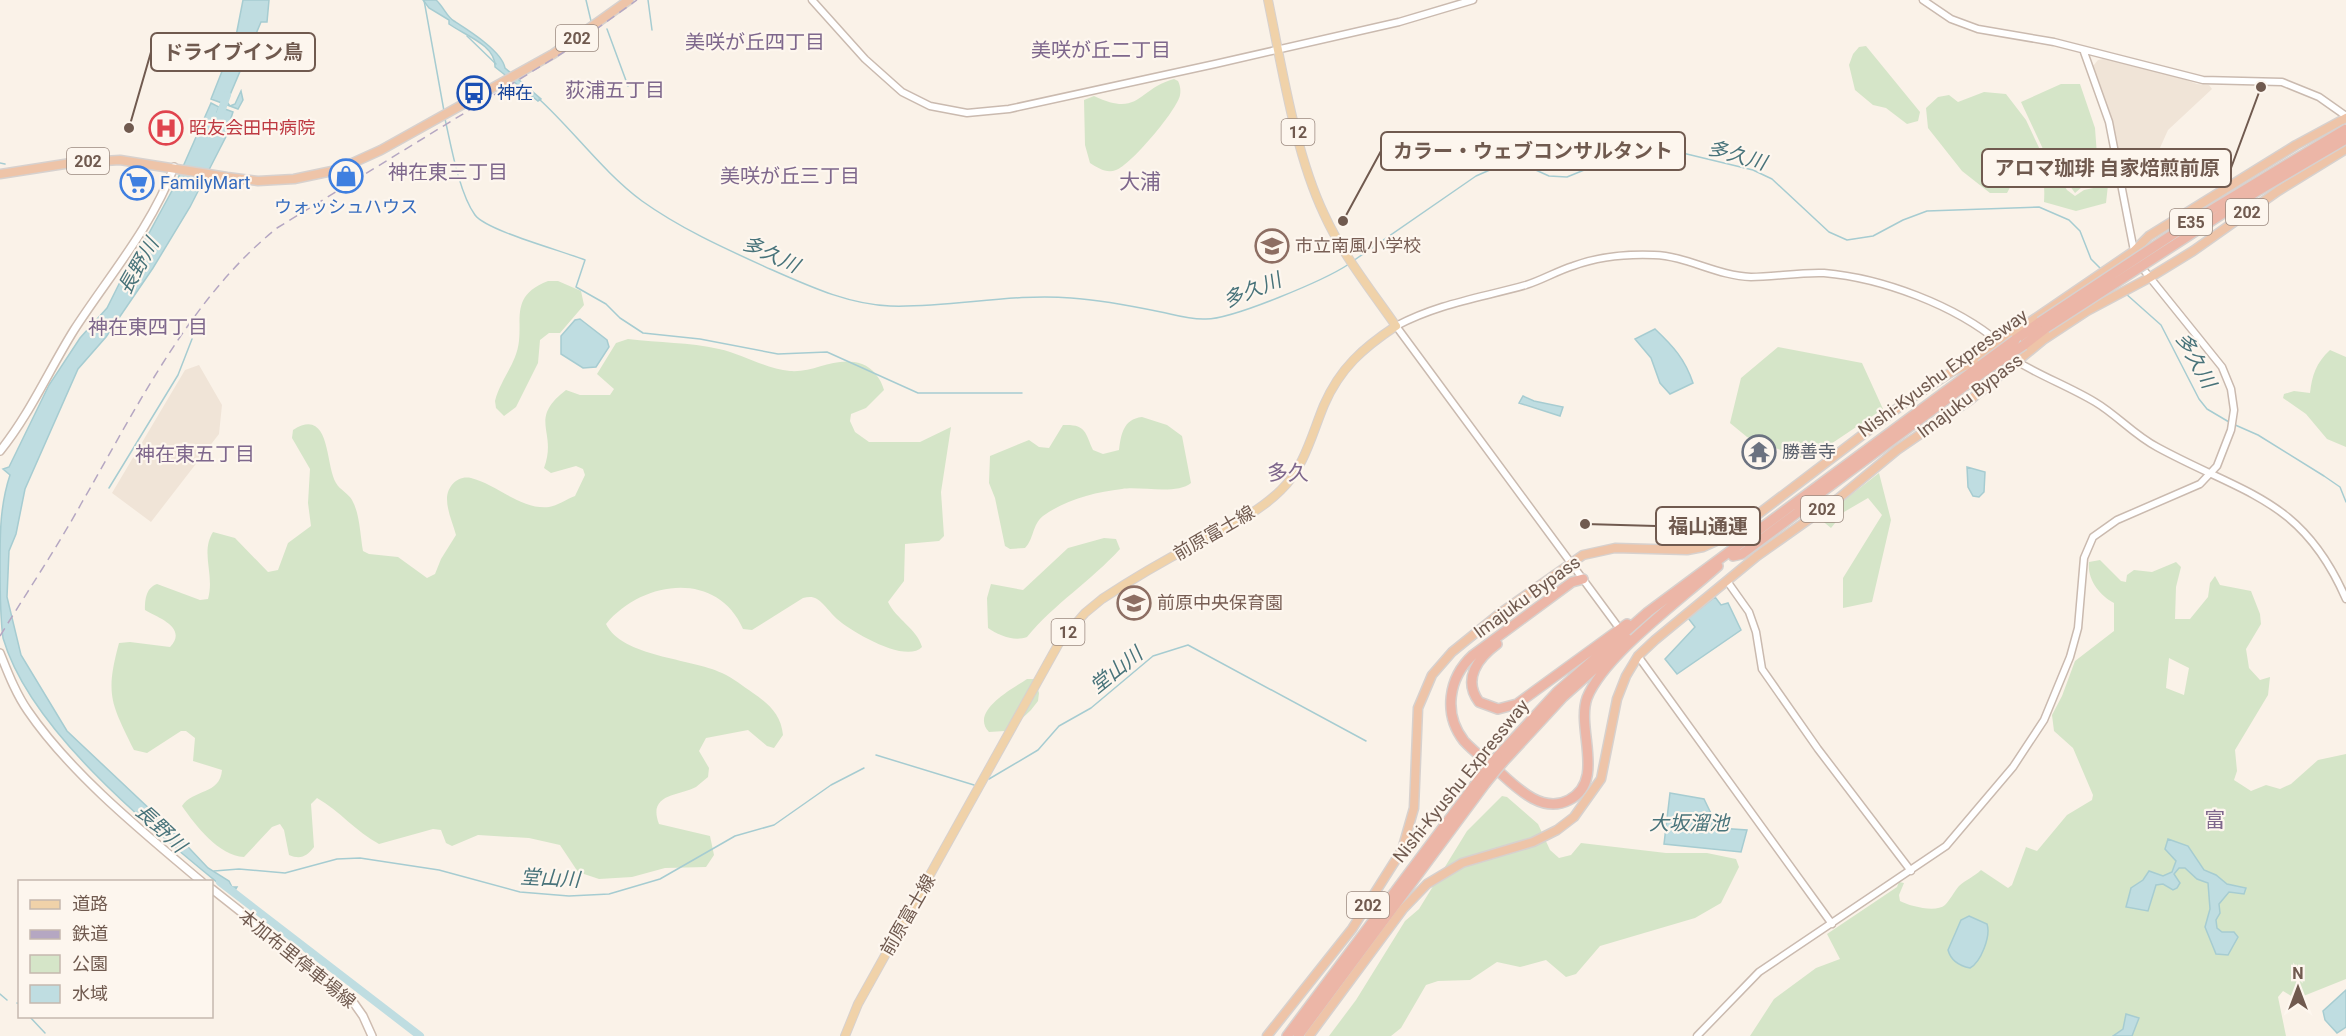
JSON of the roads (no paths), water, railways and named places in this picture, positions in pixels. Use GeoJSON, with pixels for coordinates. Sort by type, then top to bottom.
{"type":"FeatureCollection","features":[{"type":"Feature","properties":{"kind":"highway","name":"202"},"geometry":{"type":"LineString","coordinates":[[0,174],[108,160],[175,167],[258,181],[324,174],[353,164],[444,115],[579,37],[629,0]]}},
{"type":"Feature","properties":{"kind":"highway","name":"Imajuku Bypass"},"geometry":{"type":"LineString","coordinates":[[1267,1036],[1352,929],[1402,850],[1414,808],[1418,708],[1432,675],[1452,652],[1499,614],[1583,555],[1615,548],[1688,550],[1703,547],[1732,534],[1907,401],[2000,343],[2134,251],[2149,236],[2296,145],[2346,117]]}},
{"type":"Feature","properties":{"kind":"highway","name":"Nishi-Kyushu Expressway"},"geometry":{"type":"LineString","coordinates":[[1287,1036],[1500,759],[1557,692],[1648,612],[2043,325],[2201,216],[2346,129]]}},
{"type":"Feature","properties":{"kind":"highway","name":"Nishi-Kyushu Expressway"},"geometry":{"type":"LineString","coordinates":[[2043,325],[2232,206],[2346,139]]}},
{"type":"Feature","properties":{"kind":"highway","name":"Imajuku Bypass"},"geometry":{"type":"LineString","coordinates":[[1309,1036],[1403,909],[1427,884],[1462,863],[1533,842],[1557,830],[1574,817],[1601,779],[1617,699],[1626,676],[1638,656],[1757,556],[1839,498],[1898,450],[1970,400],[2062,327],[2115,295],[2149,278],[2278,191],[2346,149]]}},
{"type":"Feature","properties":{"kind":"highway","name":"Nishi-Kyushu Expressway"},"geometry":{"type":"LineString","coordinates":[[1500,759],[1594,669],[1733,552]]}},
{"type":"Feature","properties":{"kind":"highway"},"geometry":{"type":"LineString","coordinates":[[1583,579],[1572,582],[1473,655],[1459,670],[1450,695],[1452,714],[1466,743],[1525,794],[1550,805],[1560,804],[1575,796],[1586,782],[1588,753],[1584,717],[1586,701],[1593,684],[1641,635],[1718,566]]}},
{"type":"Feature","properties":{"kind":"highway"},"geometry":{"type":"LineString","coordinates":[[1583,579],[1480,659],[1473,672],[1470,686],[1479,702],[1498,709],[1517,704],[1610,633],[1648,612]]}},
{"type":"Feature","properties":{"kind":"highway","name":"Nishi-Kyushu Expressway"},"geometry":{"type":"LineString","coordinates":[[1298,1036],[1483,781]]}},
{"type":"Feature","properties":{"kind":"main road","name":"12"},"geometry":{"type":"LineString","coordinates":[[1268,0],[1300,142],[1317,197],[1348,258],[1396,326]]}},
{"type":"Feature","properties":{"kind":"main road"},"geometry":{"type":"LineString","coordinates":[[0,451],[30,406],[76,328],[138,238],[162,196],[175,167]]}},
{"type":"Feature","properties":{"kind":"main road","name":"前原富士線"},"geometry":{"type":"LineString","coordinates":[[844,1036],[858,1004],[1059,643],[1085,613],[1101,599],[1238,520],[1280,491],[1292,478],[1305,454],[1324,404],[1342,370],[1356,354],[1396,326]]}},
{"type":"Feature","properties":{"kind":"main road"},"geometry":{"type":"LineString","coordinates":[[0,653],[27,711],[60,749],[112,802],[200,880]]}},
{"type":"Feature","properties":{"kind":"main road","name":"本加布里停車場線"},"geometry":{"type":"LineString","coordinates":[[213,890],[351,999],[363,1016],[372,1036]]}},
{"type":"Feature","properties":{"kind":"street"},"geometry":{"type":"LineString","coordinates":[[812,0],[865,59],[902,92],[930,106],[967,113],[1009,109],[1279,50],[1399,22],[1472,0]]}},
{"type":"Feature","properties":{"kind":"street"},"geometry":{"type":"LineString","coordinates":[[1923,0],[1936,11],[1978,29],[2054,42],[2085,52],[2162,68],[2203,80],[2282,82],[2319,97],[2346,117]]}},
{"type":"Feature","properties":{"kind":"street"},"geometry":{"type":"LineString","coordinates":[[2085,52],[2109,122],[2134,251]]}},
{"type":"Feature","properties":{"kind":"street"},"geometry":{"type":"LineString","coordinates":[[1616,624],[1396,326],[1428,310],[1462,299],[1528,284],[1575,265],[1633,255],[1656,255],[1682,260],[1720,274],[1751,277],[1823,273],[1855,277],[1886,286],[1948,310],[1983,329],[2000,343]]}},
{"type":"Feature","properties":{"kind":"street"},"geometry":{"type":"LineString","coordinates":[[1697,1036],[1759,972],[1911,871],[1946,846],[1961,830],[2013,767],[2044,720],[2075,642],[2084,558],[2093,537],[2117,520],[2187,492],[2211,474],[2217,466],[2234,419],[2231,389],[2222,367],[2143,269]]}},
{"type":"Feature","properties":{"kind":"street"},"geometry":{"type":"LineString","coordinates":[[2018,362],[2097,402],[2151,444],[2265,500],[2295,521],[2322,553],[2346,599]]}},
{"type":"Feature","properties":{"kind":"street"},"geometry":{"type":"LineString","coordinates":[[1727,581],[1749,612],[1756,632],[1762,669],[1818,749],[1911,871]]}},
{"type":"Feature","properties":{"kind":"street"},"geometry":{"type":"LineString","coordinates":[[1638,656],[1832,924]]}},
{"type":"Feature","properties":{"kind":"water"},"geometry":{"type":"Polygon","coordinates":[[[243,0],[269,0],[267,22],[261,22],[227,102],[230,106],[235,104],[241,91],[243,100],[238,109],[211,99],[236,36],[243,0]]]}},
{"type":"Feature","properties":{"kind":"water"},"geometry":{"type":"Polygon","coordinates":[[[423,0],[436,0],[452,19],[491,48],[503,61],[505,68],[541,99],[538,101],[495,67],[494,59],[485,47],[449,24],[449,20],[429,8],[423,0]]]}},
{"type":"Feature","properties":{"kind":"water"},"geometry":{"type":"Polygon","coordinates":[[[211,103],[219,107],[217,112],[223,114],[225,109],[233,112],[231,118],[235,119],[190,207],[153,268],[106,337],[78,369],[25,489],[16,534],[9,551],[7,597],[21,655],[67,731],[173,831],[208,868],[229,881],[232,887],[237,887],[234,892],[230,888],[224,888],[162,837],[96,775],[66,742],[39,708],[17,673],[3,638],[0,602],[1,520],[10,475],[3,469],[9,467],[49,385],[80,338],[107,308],[128,266],[174,187],[211,103]]]}},
{"type":"Feature","properties":{"kind":"water"},"geometry":{"type":"Polygon","coordinates":[[[580,319],[607,340],[609,347],[596,367],[583,368],[561,354],[561,336],[575,320],[580,319]]]}},
{"type":"Feature","properties":{"kind":"water"},"geometry":{"type":"Polygon","coordinates":[[[1655,329],[1678,353],[1693,383],[1670,394],[1660,383],[1651,358],[1635,339],[1655,329]]]}},
{"type":"Feature","properties":{"kind":"water"},"geometry":{"type":"Polygon","coordinates":[[[1523,396],[1534,401],[1563,407],[1560,416],[1519,403],[1523,396]]]}},
{"type":"Feature","properties":{"kind":"water"},"geometry":{"type":"Polygon","coordinates":[[[1967,467],[1985,472],[1984,492],[1979,497],[1973,496],[1968,487],[1967,467]]]}},
{"type":"Feature","properties":{"kind":"water"},"geometry":{"type":"Polygon","coordinates":[[[1715,597],[1721,605],[1728,603],[1741,630],[1677,674],[1665,659],[1695,627],[1688,618],[1715,597]]]}},
{"type":"Feature","properties":{"kind":"water","name":"大坂溜池"},"geometry":{"type":"Polygon","coordinates":[[[1670,793],[1704,799],[1718,828],[1747,830],[1741,852],[1664,844],[1670,793]]]}},
{"type":"Feature","properties":{"kind":"water"},"geometry":{"type":"Polygon","coordinates":[[[2168,839],[2188,846],[2204,870],[2216,875],[2227,884],[2246,888],[2244,894],[2229,892],[2219,904],[2217,928],[2222,932],[2234,932],[2238,937],[2228,955],[2216,954],[2205,927],[2210,909],[2208,883],[2197,879],[2185,868],[2179,868],[2174,874],[2180,883],[2177,888],[2173,890],[2163,884],[2156,885],[2148,911],[2126,907],[2131,888],[2143,880],[2149,871],[2163,876],[2172,872],[2176,861],[2165,849],[2168,839]]]}},
{"type":"Feature","properties":{"kind":"water"},"geometry":{"type":"Polygon","coordinates":[[[1969,916],[1987,924],[1988,929],[1981,955],[1970,968],[1956,962],[1948,950],[1961,920],[1969,916]]]}},
{"type":"Feature","properties":{"kind":"water"},"geometry":{"type":"Polygon","coordinates":[[[2346,990],[2346,1027],[2337,1033],[2325,1020],[2323,1011],[2346,990]]]}},
{"type":"Feature","properties":{"kind":"water"},"geometry":{"type":"Polygon","coordinates":[[[2126,1014],[2139,1018],[2132,1036],[2113,1036],[2123,1029],[2126,1014]]]}},
{"type":"Feature","properties":{"kind":"waterway"},"geometry":{"type":"LineString","coordinates":[[424,0],[444,111]]}},
{"type":"Feature","properties":{"kind":"waterway"},"geometry":{"type":"LineString","coordinates":[[586,0],[591,21]]}},
{"type":"Feature","properties":{"kind":"waterway"},"geometry":{"type":"LineString","coordinates":[[648,0],[652,30]]}},
{"type":"Feature","properties":{"kind":"waterway"},"geometry":{"type":"LineString","coordinates":[[607,29],[628,86]]}},
{"type":"Feature","properties":{"kind":"waterway","name":"多久川"},"geometry":{"type":"LineString","coordinates":[[467,36],[496,64]]}},
{"type":"Feature","properties":{"kind":"waterway","name":"長野川"},"geometry":{"type":"LineString","coordinates":[[217,123],[227,95]]}},
{"type":"Feature","properties":{"kind":"waterway","name":"多久川"},"geometry":{"type":"LineString","coordinates":[[539,99],[628,190],[672,221],[799,282],[859,302],[874,305],[913,306],[1026,297],[1071,298],[1206,319],[1236,313],[1279,298],[1349,264]]}},
{"type":"Feature","properties":{"kind":"waterway"},"geometry":{"type":"LineString","coordinates":[[445,119],[460,182],[475,215],[494,228],[585,260],[576,287],[606,304],[620,318],[643,333],[700,339],[778,354],[827,352],[918,393],[1022,393]]}},
{"type":"Feature","properties":{"kind":"waterway","name":"多久川"},"geometry":{"type":"LineString","coordinates":[[1353,261],[1476,176],[1492,169],[1529,167],[1549,176],[1567,177],[1621,155],[1666,149],[1753,170],[1772,179],[1829,232],[1847,240],[1873,236],[1903,220],[1927,211],[2039,207],[2069,220],[2080,231],[2091,259],[2101,269]]}},
{"type":"Feature","properties":{"kind":"waterway"},"geometry":{"type":"LineString","coordinates":[[0,163],[5,164]]}},
{"type":"Feature","properties":{"kind":"waterway","name":"多久川"},"geometry":{"type":"LineString","coordinates":[[2125,293],[2161,325],[2199,399],[2207,409],[2229,422]]}},
{"type":"Feature","properties":{"kind":"waterway"},"geometry":{"type":"LineString","coordinates":[[109,488],[178,375],[192,339]]}},
{"type":"Feature","properties":{"kind":"waterway","name":"多久川"},"geometry":{"type":"LineString","coordinates":[[2233,424],[2258,435],[2340,487],[2346,502]]}},
{"type":"Feature","properties":{"kind":"waterway","name":"堂山川"},"geometry":{"type":"LineString","coordinates":[[989,779],[1038,750],[1059,726],[1091,708],[1153,656],[1188,645],[1366,741]]}},
{"type":"Feature","properties":{"kind":"waterway","name":"堂山川"},"geometry":{"type":"LineString","coordinates":[[876,755],[974,785]]}},
{"type":"Feature","properties":{"kind":"waterway","name":"堂山川"},"geometry":{"type":"LineString","coordinates":[[214,871],[239,869],[285,873],[337,859],[360,858],[439,870],[520,892],[569,896],[609,894],[660,879],[735,836],[774,825],[831,785],[864,768]]}},
{"type":"Feature","properties":{"kind":"waterway","name":"長野川"},"geometry":{"type":"LineString","coordinates":[[220,882],[420,1036]]}},
{"type":"Feature","properties":{"kind":"waterway"},"geometry":{"type":"LineString","coordinates":[[0,994],[7,1000]]}},
{"type":"Feature","properties":{"kind":"waterway"},"geometry":{"type":"LineString","coordinates":[[31,1018],[45,1033]]}},
{"type":"Feature","properties":{"kind":"railway"},"geometry":{"type":"LineString","coordinates":[[0,636],[62,537],[167,357],[217,287],[246,256],[277,228],[564,52],[637,0]]}},
{"type":"Feature","properties":{"kind":"place","name":"アロマ珈琲 自家焙煎前原"},"geometry":{"type":"Point","coordinates":[2261,87]}},
{"type":"Feature","properties":{"kind":"place","name":"神在"},"geometry":{"type":"Point","coordinates":[474,93]}},
{"type":"Feature","properties":{"kind":"place","name":"ドライブイン鳥"},"geometry":{"type":"Point","coordinates":[129,128]}},
{"type":"Feature","properties":{"kind":"place","name":"昭友会田中病院"},"geometry":{"type":"Point","coordinates":[166,128]}},
{"type":"Feature","properties":{"kind":"place","name":"ウォッシュハウス"},"geometry":{"type":"Point","coordinates":[346,176]}},
{"type":"Feature","properties":{"kind":"place","name":"FamilyMart"},"geometry":{"type":"Point","coordinates":[137,183]}},
{"type":"Feature","properties":{"kind":"place","name":"カラー・ウェブコンサルタント"},"geometry":{"type":"Point","coordinates":[1343,221]}},
{"type":"Feature","properties":{"kind":"place","name":"市立南風小学校"},"geometry":{"type":"Point","coordinates":[1272,246]}},
{"type":"Feature","properties":{"kind":"place","name":"勝善寺"},"geometry":{"type":"Point","coordinates":[1759,452]}},
{"type":"Feature","properties":{"kind":"place","name":"福山通運"},"geometry":{"type":"Point","coordinates":[1585,524]}},
{"type":"Feature","properties":{"kind":"place","name":"前原中央保育園"},"geometry":{"type":"Point","coordinates":[1134,603]}},
{"type":"Feature","properties":{"kind":"district","name":"美咲が丘四丁目"},"geometry":{"type":"Point","coordinates":[755,42]}},
{"type":"Feature","properties":{"kind":"district","name":"美咲が丘二丁目"},"geometry":{"type":"Point","coordinates":[1101,50]}},
{"type":"Feature","properties":{"kind":"district","name":"荻浦五丁目"},"geometry":{"type":"Point","coordinates":[615,90]}},
{"type":"Feature","properties":{"kind":"district","name":"神在東三丁目"},"geometry":{"type":"Point","coordinates":[448,172]}},
{"type":"Feature","properties":{"kind":"district","name":"美咲が丘三丁目"},"geometry":{"type":"Point","coordinates":[790,176]}},
{"type":"Feature","properties":{"kind":"district","name":"大浦"},"geometry":{"type":"Point","coordinates":[1140,182]}},
{"type":"Feature","properties":{"kind":"district","name":"神在東四丁目"},"geometry":{"type":"Point","coordinates":[148,327]}},
{"type":"Feature","properties":{"kind":"district","name":"神在東五丁目"},"geometry":{"type":"Point","coordinates":[195,454]}},
{"type":"Feature","properties":{"kind":"district","name":"多久"},"geometry":{"type":"Point","coordinates":[1288,473]}},
{"type":"Feature","properties":{"kind":"district","name":"富"},"geometry":{"type":"Point","coordinates":[2215,820]}}]}
